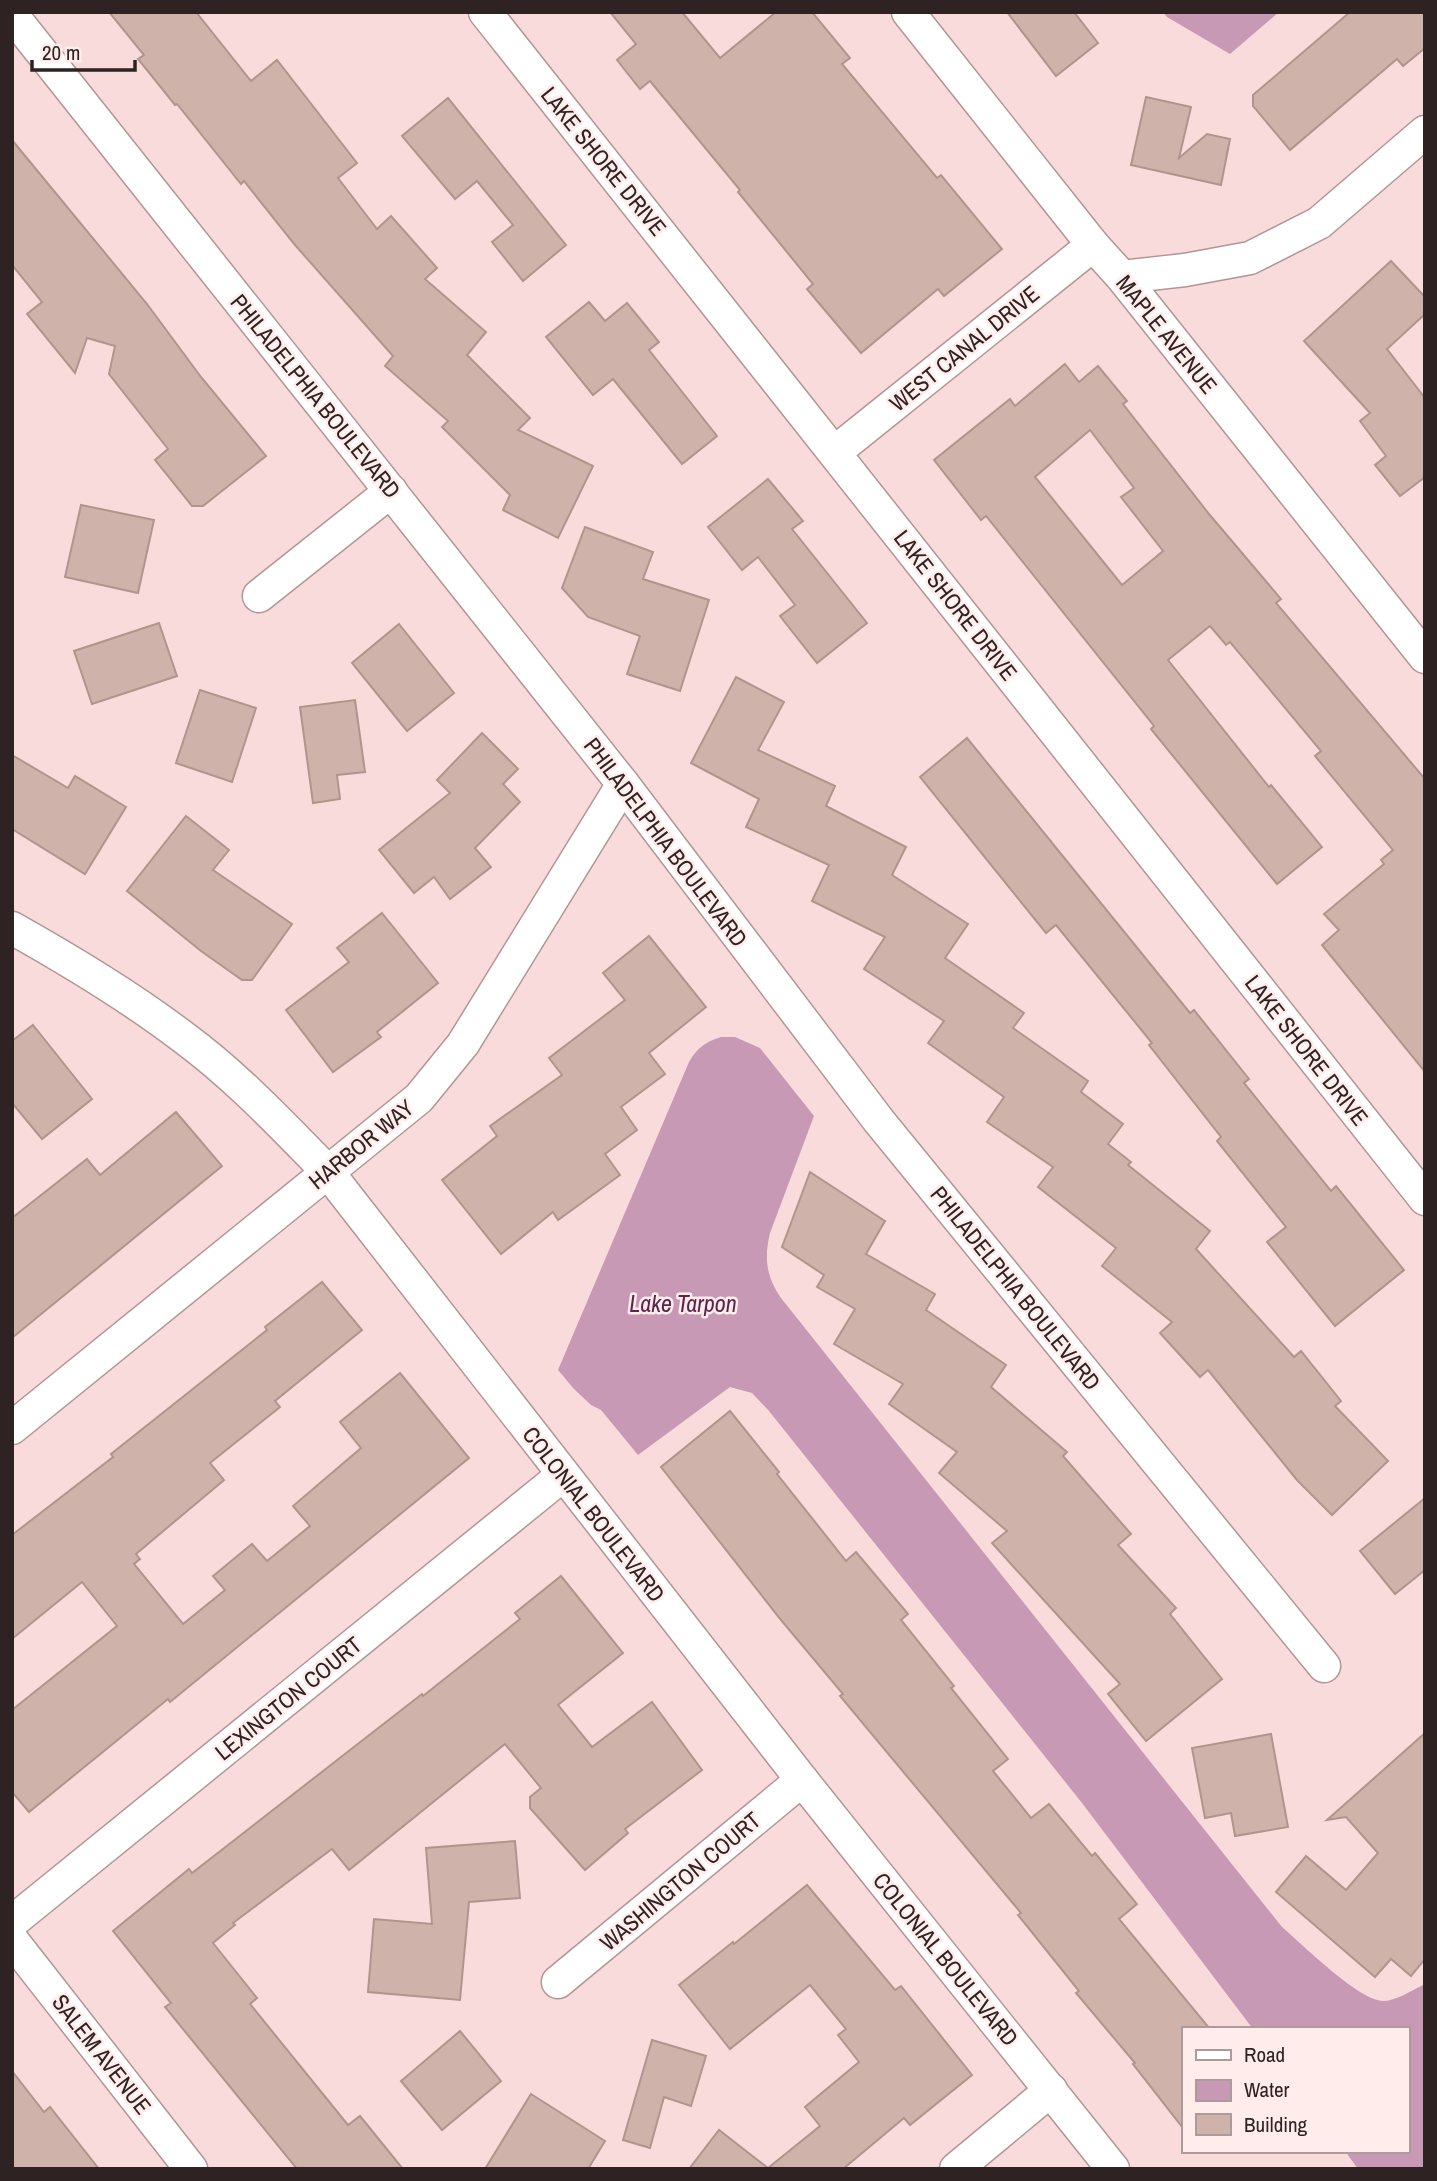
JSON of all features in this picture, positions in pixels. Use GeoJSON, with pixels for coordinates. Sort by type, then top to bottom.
{"type":"FeatureCollection","features":[{"type":"Feature","properties":{"kind":"street","name":"LAKE SHORE DRIVE"},"geometry":{"type":"LineString","coordinates":[[485,12],[1425,1199]]}},
{"type":"Feature","properties":{"kind":"street","name":"MAPLE AVENUE"},"geometry":{"type":"LineString","coordinates":[[908,12],[1425,657]]}},
{"type":"Feature","properties":{"kind":"street","name":"PHILADELPHIA BOULEVARD"},"geometry":{"type":"LineString","coordinates":[[12,15],[623,784],[879,1121],[1324,1666]]}},
{"type":"Feature","properties":{"kind":"street"},"geometry":{"type":"LineString","coordinates":[[1122,276],[1185,270],[1250,258],[1319,223],[1425,132]]}},
{"type":"Feature","properties":{"kind":"street","name":"WEST CANAL DRIVE"},"geometry":{"type":"LineString","coordinates":[[835,452],[1093,245]]}},
{"type":"Feature","properties":{"kind":"street"},"geometry":{"type":"LineString","coordinates":[[259,596],[391,491]]}},
{"type":"Feature","properties":{"kind":"street","name":"HARBOR WAY"},"geometry":{"type":"LineString","coordinates":[[12,1428],[419,1098],[463,1044],[623,784]]}},
{"type":"Feature","properties":{"kind":"street","name":"COLONIAL BOULEVARD"},"geometry":{"type":"LineString","coordinates":[[13,929],[119,991],[185,1038],[256,1098],[327,1171],[802,1780],[1113,2169]]}},
{"type":"Feature","properties":{"kind":"street","name":"LEXINGTON COURT"},"geometry":{"type":"LineString","coordinates":[[12,1922],[563,1475]]}},
{"type":"Feature","properties":{"kind":"street","name":"WASHINGTON COURT"},"geometry":{"type":"LineString","coordinates":[[558,1982],[802,1780]]}},
{"type":"Feature","properties":{"kind":"street","name":"SALEM AVENUE"},"geometry":{"type":"LineString","coordinates":[[12,1940],[191,2169]]}},
{"type":"Feature","properties":{"kind":"street"},"geometry":{"type":"LineString","coordinates":[[956,2169],[1051,2090]]}},
{"type":"Feature","properties":{"kind":"water"},"geometry":{"type":"Polygon","coordinates":[[[1163,12],[1279,12],[1230,54],[1167,17],[1163,12]]]}},
{"type":"Feature","properties":{"kind":"water","name":"Lake Tarpon"},"geometry":{"type":"Polygon","coordinates":[[[721,1037],[735,1037],[760,1048],[814,1116],[768,1242],[769,1274],[781,1298],[1282,1927],[1346,1982],[1374,1999],[1394,1999],[1425,1984],[1425,2169],[1358,2169],[1346,2153],[1409,2153],[1409,2027],[1251,2027],[1082,1803],[752,1393],[730,1387],[638,1455],[601,1410],[591,1405],[558,1370],[689,1062],[702,1046],[721,1037]]]}},
{"type":"Feature","properties":{"kind":"building"},"geometry":{"type":"Polygon","coordinates":[[[109,12],[196,12],[251,81],[277,60],[357,163],[338,178],[377,229],[391,216],[437,268],[425,279],[486,332],[467,355],[530,418],[518,430],[593,466],[558,538],[503,510],[510,495],[442,427],[448,421],[385,366],[393,356],[295,245],[244,181],[241,184],[177,104],[175,105],[138,59],[144,55],[109,12]]]}},
{"type":"Feature","properties":{"kind":"building"},"geometry":{"type":"Polygon","coordinates":[[[610,12],[682,12],[720,58],[776,12],[812,12],[850,58],[842,64],[937,178],[941,175],[1002,249],[944,296],[938,289],[861,353],[807,289],[813,284],[650,81],[640,89],[617,60],[636,44],[610,12]]]}},
{"type":"Feature","properties":{"kind":"building"},"geometry":{"type":"Polygon","coordinates":[[[1007,12],[1074,12],[1098,43],[1056,76],[1007,12]]]}},
{"type":"Feature","properties":{"kind":"building"},"geometry":{"type":"Polygon","coordinates":[[[1350,12],[1425,12],[1425,48],[1403,66],[1397,59],[1290,150],[1253,106],[1253,95],[1350,12]]]}},
{"type":"Feature","properties":{"kind":"building"},"geometry":{"type":"Polygon","coordinates":[[[1146,97],[1191,107],[1179,158],[1207,134],[1230,139],[1221,185],[1131,165],[1146,97]]]}},
{"type":"Feature","properties":{"kind":"building"},"geometry":{"type":"Polygon","coordinates":[[[448,98],[566,245],[523,281],[492,242],[513,225],[477,181],[455,199],[402,136],[448,98]]]}},
{"type":"Feature","properties":{"kind":"building"},"geometry":{"type":"Polygon","coordinates":[[[12,140],[147,304],[201,377],[266,456],[203,506],[192,506],[155,460],[168,449],[109,374],[115,346],[87,338],[75,373],[27,314],[42,302],[12,265],[12,140]]]}},
{"type":"Feature","properties":{"kind":"building"},"geometry":{"type":"Polygon","coordinates":[[[1391,261],[1425,297],[1425,314],[1387,349],[1425,398],[1425,477],[1400,496],[1375,465],[1386,456],[1360,421],[1370,413],[1304,341],[1391,261]]]}},
{"type":"Feature","properties":{"kind":"building"},"geometry":{"type":"Polygon","coordinates":[[[589,302],[605,321],[627,303],[659,342],[649,350],[717,436],[682,464],[613,379],[593,395],[546,337],[589,302]]]}},
{"type":"Feature","properties":{"kind":"building"},"geometry":{"type":"Polygon","coordinates":[[[1065,364],[1079,382],[1098,366],[1127,401],[1123,404],[1209,514],[1281,599],[1276,603],[1425,779],[1425,1072],[1322,945],[1339,930],[1324,914],[1384,864],[1381,860],[1393,850],[1315,756],[1321,751],[1230,642],[1226,645],[1210,626],[1168,660],[1269,787],[1271,785],[1322,847],[1277,884],[1151,729],[1154,726],[986,516],[981,520],[934,460],[1010,399],[1015,406],[1065,364]],[[1090,430],[1035,477],[1122,585],[1163,551],[1121,497],[1134,488],[1090,430]]]}},
{"type":"Feature","properties":{"kind":"building"},"geometry":{"type":"Polygon","coordinates":[[[768,479],[803,521],[792,529],[867,623],[817,663],[780,616],[795,605],[758,557],[742,570],[708,527],[768,479]]]}},
{"type":"Feature","properties":{"kind":"building"},"geometry":{"type":"Polygon","coordinates":[[[81,505],[154,520],[138,593],[65,577],[81,505]]]}},
{"type":"Feature","properties":{"kind":"building"},"geometry":{"type":"Polygon","coordinates":[[[585,527],[653,552],[643,579],[709,600],[680,691],[627,674],[640,636],[588,617],[562,588],[585,527]]]}},
{"type":"Feature","properties":{"kind":"building"},"geometry":{"type":"Polygon","coordinates":[[[159,623],[177,676],[92,704],[74,651],[159,623]]]}},
{"type":"Feature","properties":{"kind":"building"},"geometry":{"type":"Polygon","coordinates":[[[399,624],[454,693],[407,731],[352,663],[399,624]]]}},
{"type":"Feature","properties":{"kind":"building"},"geometry":{"type":"Polygon","coordinates":[[[736,677],[784,702],[758,750],[835,786],[826,806],[906,847],[892,875],[968,924],[945,958],[1024,1013],[1013,1028],[1088,1081],[1081,1092],[1123,1124],[1108,1144],[1131,1162],[1128,1165],[1210,1231],[1196,1249],[1294,1357],[1301,1351],[1341,1401],[1335,1406],[1388,1461],[1332,1515],[1297,1480],[1208,1370],[1200,1377],[1160,1333],[1172,1322],[1102,1266],[1116,1248],[1038,1187],[1053,1167],[987,1122],[1004,1097],[928,1043],[944,1021],[864,969],[885,937],[812,901],[829,865],[746,827],[759,799],[691,763],[736,677]]]}},
{"type":"Feature","properties":{"kind":"building"},"geometry":{"type":"Polygon","coordinates":[[[200,690],[256,708],[232,782],[176,763],[200,690]]]}},
{"type":"Feature","properties":{"kind":"building"},"geometry":{"type":"Polygon","coordinates":[[[355,700],[365,772],[337,775],[340,799],[313,803],[300,707],[355,700]]]}},
{"type":"Feature","properties":{"kind":"building"},"geometry":{"type":"Polygon","coordinates":[[[482,733],[518,769],[503,784],[520,802],[475,848],[491,867],[450,899],[434,877],[414,893],[379,850],[450,793],[437,780],[482,733]]]}},
{"type":"Feature","properties":{"kind":"building"},"geometry":{"type":"Polygon","coordinates":[[[967,738],[1190,1013],[1194,1010],[1249,1079],[1244,1083],[1331,1191],[1336,1186],[1404,1270],[1335,1326],[1267,1242],[1286,1227],[1217,1141],[1221,1137],[1149,1045],[1152,1043],[1056,925],[1046,933],[920,777],[967,738]]]}},
{"type":"Feature","properties":{"kind":"building"},"geometry":{"type":"Polygon","coordinates":[[[12,755],[68,788],[75,776],[126,807],[85,874],[12,829],[12,755]]]}},
{"type":"Feature","properties":{"kind":"building"},"geometry":{"type":"Polygon","coordinates":[[[186,816],[229,850],[213,870],[292,924],[252,980],[242,980],[201,951],[127,891],[186,816]]]}},
{"type":"Feature","properties":{"kind":"building"},"geometry":{"type":"Polygon","coordinates":[[[382,913],[438,983],[377,1032],[381,1037],[333,1072],[286,1010],[349,962],[337,948],[382,913]]]}},
{"type":"Feature","properties":{"kind":"building"},"geometry":{"type":"Polygon","coordinates":[[[649,936],[706,1007],[649,1053],[665,1074],[621,1107],[637,1130],[605,1154],[620,1175],[558,1220],[553,1212],[501,1254],[442,1180],[497,1136],[490,1126],[562,1075],[549,1058],[625,1000],[603,973],[649,936]]]}},
{"type":"Feature","properties":{"kind":"building"},"geometry":{"type":"Polygon","coordinates":[[[33,1025],[92,1099],[42,1139],[12,1103],[12,1041],[33,1025]]]}},
{"type":"Feature","properties":{"kind":"building"},"geometry":{"type":"Polygon","coordinates":[[[176,1112],[222,1166],[12,1338],[12,1218],[87,1159],[100,1175],[176,1112]]]}},
{"type":"Feature","properties":{"kind":"building"},"geometry":{"type":"Polygon","coordinates":[[[810,1172],[885,1221],[866,1254],[935,1294],[926,1310],[1006,1365],[991,1387],[1067,1452],[1063,1456],[1131,1534],[1118,1545],[1176,1608],[1170,1614],[1222,1679],[1146,1741],[1108,1694],[1120,1684],[992,1543],[1007,1531],[939,1473],[957,1452],[889,1404],[903,1384],[834,1344],[855,1309],[817,1287],[824,1275],[782,1247],[810,1172]]]}},
{"type":"Feature","properties":{"kind":"building"},"geometry":{"type":"Polygon","coordinates":[[[322,1282],[362,1330],[275,1401],[280,1407],[210,1463],[224,1480],[136,1554],[140,1559],[134,1564],[183,1624],[225,1590],[213,1576],[252,1544],[267,1561],[310,1526],[293,1506],[361,1448],[340,1422],[400,1373],[469,1458],[170,1702],[168,1699],[29,1812],[12,1792],[12,1710],[117,1626],[82,1582],[12,1639],[12,1535],[113,1457],[111,1454],[267,1330],[265,1327],[322,1282]]]}},
{"type":"Feature","properties":{"kind":"building"},"geometry":{"type":"Polygon","coordinates":[[[730,1411],[846,1561],[856,1552],[908,1614],[901,1620],[1008,1759],[993,1771],[1031,1818],[1049,1804],[1092,1856],[1095,1853],[1137,1904],[1119,1919],[1208,2027],[1182,2027],[1182,2127],[1133,2064],[1135,2063],[1076,1993],[1079,1991],[1018,1915],[1021,1913],[840,1696],[843,1694],[661,1467],[730,1411]]]}},
{"type":"Feature","properties":{"kind":"building"},"geometry":{"type":"Polygon","coordinates":[[[1425,1498],[1425,1570],[1395,1594],[1360,1551],[1425,1498]]]}},
{"type":"Feature","properties":{"kind":"building"},"geometry":{"type":"Polygon","coordinates":[[[561,1576],[623,1653],[558,1705],[592,1747],[652,1702],[702,1770],[625,1829],[628,1833],[585,1870],[530,1808],[530,1797],[541,1788],[505,1744],[349,1870],[332,1849],[233,1923],[235,1925],[213,1943],[257,1998],[250,2004],[348,2125],[360,2116],[403,2169],[297,2169],[165,2007],[171,2003],[113,1931],[189,1869],[192,1873],[422,1694],[423,1696],[520,1619],[515,1613],[561,1576]]]}},
{"type":"Feature","properties":{"kind":"building"},"geometry":{"type":"Polygon","coordinates":[[[1425,1733],[1425,1959],[1411,1976],[1391,1959],[1375,1977],[1276,1892],[1306,1856],[1346,1890],[1378,1853],[1346,1817],[1327,1820],[1425,1733]]]}},
{"type":"Feature","properties":{"kind":"building"},"geometry":{"type":"Polygon","coordinates":[[[1271,1734],[1288,1827],[1235,1836],[1231,1813],[1205,1818],[1192,1748],[1271,1734]]]}},
{"type":"Feature","properties":{"kind":"building"},"geometry":{"type":"Polygon","coordinates":[[[515,1841],[520,1898],[469,1902],[460,2000],[368,1992],[374,1919],[432,1924],[426,1848],[515,1841]]]}},
{"type":"Feature","properties":{"kind":"building"},"geometry":{"type":"Polygon","coordinates":[[[807,1885],[895,1990],[901,1986],[972,2075],[910,2125],[904,2118],[843,2169],[689,2169],[719,2130],[768,2168],[820,2126],[805,2107],[859,2062],[838,2035],[846,2029],[810,1985],[730,2049],[679,1985],[807,1885]]]}},
{"type":"Feature","properties":{"kind":"building"},"geometry":{"type":"Polygon","coordinates":[[[460,2031],[501,2081],[442,2130],[401,2081],[460,2031]]]}},
{"type":"Feature","properties":{"kind":"building"},"geometry":{"type":"Polygon","coordinates":[[[652,2040],[706,2056],[691,2106],[664,2097],[650,2148],[623,2140],[652,2040]]]}},
{"type":"Feature","properties":{"kind":"building"},"geometry":{"type":"Polygon","coordinates":[[[12,2071],[44,2112],[50,2107],[99,2169],[12,2169],[12,2071]]]}},
{"type":"Feature","properties":{"kind":"building"},"geometry":{"type":"Polygon","coordinates":[[[531,2094],[605,2141],[588,2169],[485,2169],[531,2094]]]}}]}
